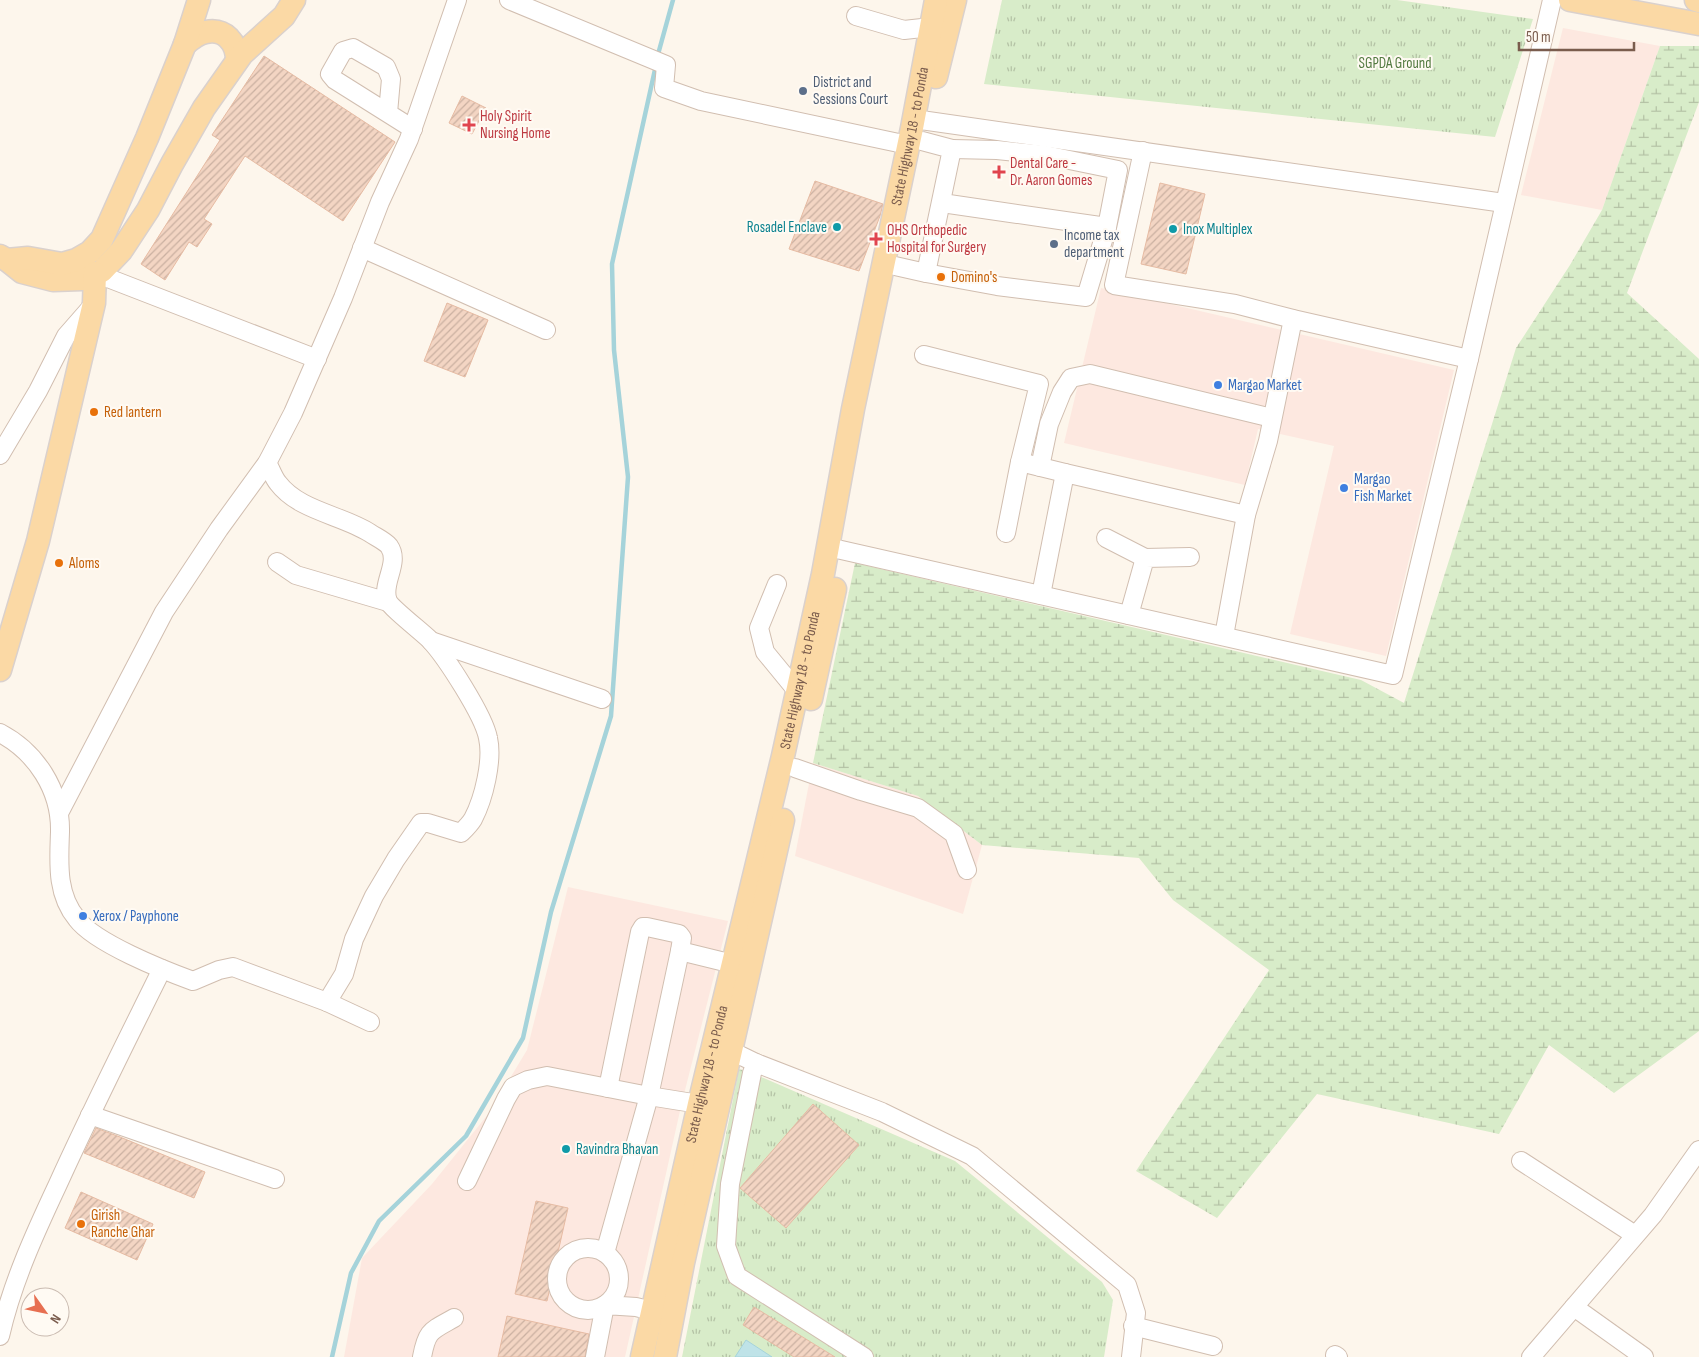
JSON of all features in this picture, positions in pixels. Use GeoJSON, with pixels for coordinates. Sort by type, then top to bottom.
{"type":"FeatureCollection","features":[{"type":"Feature","properties":{"kind":"main road"},"geometry":{"type":"LineString","coordinates":[[4,258],[28,258],[62,264],[76,260],[90,252],[102,239],[147,138],[185,44],[199,0]]}},
{"type":"Feature","properties":{"kind":"main road"},"geometry":{"type":"LineString","coordinates":[[4,258],[22,272],[52,280],[82,279],[102,271],[122,251],[148,210],[204,108],[237,60],[284,16],[294,0]]}},
{"type":"Feature","properties":{"kind":"main road","name":"State Highway 18 - to Ponda"},"geometry":{"type":"LineString","coordinates":[[665,1357],[722,1047],[733,964],[797,691],[836,548],[895,266],[918,131],[936,0]]}},
{"type":"Feature","properties":{"kind":"main road","name":"State Highway 18 - to Ponda"},"geometry":{"type":"LineString","coordinates":[[642,1357],[699,1104],[722,1047],[795,768],[825,640],[853,409],[918,131],[955,0]]}},
{"type":"Feature","properties":{"kind":"main road"},"geometry":{"type":"LineString","coordinates":[[1570,0],[1699,24]]}},
{"type":"Feature","properties":{"kind":"main road"},"geometry":{"type":"LineString","coordinates":[[185,44],[198,34],[206,31],[218,32],[231,39],[236,49],[237,60]]}},
{"type":"Feature","properties":{"kind":"main road"},"geometry":{"type":"LineString","coordinates":[[0,670],[38,541],[94,303],[95,273]]}},
{"type":"Feature","properties":{"kind":"street"},"geometry":{"type":"LineString","coordinates":[[59,813],[164,612],[219,529],[267,462],[293,413],[317,360],[380,202],[413,129],[457,0]]}},
{"type":"Feature","properties":{"kind":"street"},"geometry":{"type":"LineString","coordinates":[[509,0],[666,65],[664,88],[701,101],[918,131],[1143,151],[1504,203]]}},
{"type":"Feature","properties":{"kind":"street"},"geometry":{"type":"LineString","coordinates":[[836,548],[1393,675],[1469,359],[1552,0]]}},
{"type":"Feature","properties":{"kind":"street"},"geometry":{"type":"LineString","coordinates":[[856,16],[904,30],[931,27]]}},
{"type":"Feature","properties":{"kind":"street"},"geometry":{"type":"LineString","coordinates":[[388,113],[413,129]]}},
{"type":"Feature","properties":{"kind":"street"},"geometry":{"type":"LineString","coordinates":[[895,266],[998,286],[1086,297],[1107,227],[1118,170],[1045,155],[997,150],[952,149],[918,131]]}},
{"type":"Feature","properties":{"kind":"street"},"geometry":{"type":"LineString","coordinates":[[926,273],[952,149]]}},
{"type":"Feature","properties":{"kind":"street"},"geometry":{"type":"LineString","coordinates":[[1143,151],[1114,285],[1235,304],[1469,359]]}},
{"type":"Feature","properties":{"kind":"street"},"geometry":{"type":"LineString","coordinates":[[942,203],[1107,227]]}},
{"type":"Feature","properties":{"kind":"street"},"geometry":{"type":"LineString","coordinates":[[362,248],[546,330]]}},
{"type":"Feature","properties":{"kind":"street"},"geometry":{"type":"LineString","coordinates":[[95,273],[317,360]]}},
{"type":"Feature","properties":{"kind":"street"},"geometry":{"type":"LineString","coordinates":[[0,455],[38,391],[66,336],[94,303]]}},
{"type":"Feature","properties":{"kind":"street"},"geometry":{"type":"LineString","coordinates":[[1224,636],[1246,514],[1268,441],[1293,319]]}},
{"type":"Feature","properties":{"kind":"street"},"geometry":{"type":"LineString","coordinates":[[924,355],[1039,384],[1020,462],[1006,534]]}},
{"type":"Feature","properties":{"kind":"street"},"geometry":{"type":"LineString","coordinates":[[1040,467],[1049,424],[1062,392],[1071,378],[1090,374],[1272,418]]}},
{"type":"Feature","properties":{"kind":"street"},"geometry":{"type":"LineString","coordinates":[[267,462],[278,483],[295,499],[320,512],[354,524],[388,545],[393,554],[387,589],[388,602]]}},
{"type":"Feature","properties":{"kind":"street"},"geometry":{"type":"LineString","coordinates":[[1020,462],[1246,514]]}},
{"type":"Feature","properties":{"kind":"street"},"geometry":{"type":"LineString","coordinates":[[1041,595],[1065,473]]}},
{"type":"Feature","properties":{"kind":"street"},"geometry":{"type":"LineString","coordinates":[[1106,538],[1145,558],[1190,557]]}},
{"type":"Feature","properties":{"kind":"street"},"geometry":{"type":"LineString","coordinates":[[1129,615],[1145,558]]}},
{"type":"Feature","properties":{"kind":"street"},"geometry":{"type":"LineString","coordinates":[[277,562],[296,575],[388,602],[431,641],[450,666],[475,707],[488,736],[490,760],[481,798],[472,821],[461,833],[428,823],[421,823],[396,859],[374,896],[354,939],[344,974],[327,1002]]}},
{"type":"Feature","properties":{"kind":"street"},"geometry":{"type":"LineString","coordinates":[[778,584],[759,628],[766,652],[797,691]]}},
{"type":"Feature","properties":{"kind":"street"},"geometry":{"type":"LineString","coordinates":[[431,641],[602,699]]}},
{"type":"Feature","properties":{"kind":"street"},"geometry":{"type":"LineString","coordinates":[[0,733],[19,746],[35,762],[47,778],[55,795],[60,831],[58,861],[64,896],[76,918],[92,934],[162,969],[193,981],[219,970],[233,967],[327,1002],[370,1022]]}},
{"type":"Feature","properties":{"kind":"street"},"geometry":{"type":"LineString","coordinates":[[795,768],[918,808],[954,834],[967,870]]}},
{"type":"Feature","properties":{"kind":"street"},"geometry":{"type":"LineString","coordinates":[[605,1253],[649,1096],[680,951],[682,938],[679,934],[647,927],[643,927],[640,932],[608,1088]]}},
{"type":"Feature","properties":{"kind":"street"},"geometry":{"type":"LineString","coordinates":[[680,951],[733,964]]}},
{"type":"Feature","properties":{"kind":"street"},"geometry":{"type":"LineString","coordinates":[[0,1336],[4,1316],[41,1220],[162,969]]}},
{"type":"Feature","properties":{"kind":"street"},"geometry":{"type":"LineString","coordinates":[[722,1047],[756,1063],[882,1112],[972,1156],[1127,1285],[1136,1313],[1133,1326],[1131,1357]]}},
{"type":"Feature","properties":{"kind":"street"},"geometry":{"type":"LineString","coordinates":[[756,1063],[752,1073],[730,1184],[726,1246],[737,1276],[864,1357]]}},
{"type":"Feature","properties":{"kind":"street"},"geometry":{"type":"LineString","coordinates":[[467,1181],[513,1087],[528,1080],[547,1076],[699,1104]]}},
{"type":"Feature","properties":{"kind":"street"},"geometry":{"type":"LineString","coordinates":[[90,1115],[275,1179]]}},
{"type":"Feature","properties":{"kind":"street"},"geometry":{"type":"LineString","coordinates":[[1531,1357],[1653,1215],[1699,1150]]}},
{"type":"Feature","properties":{"kind":"street"},"geometry":{"type":"LineString","coordinates":[[1521,1161],[1635,1235]]}},
{"type":"Feature","properties":{"kind":"street"},"geometry":{"type":"LineString","coordinates":[[586,1248],[596,1248],[605,1253],[615,1264],[619,1279],[618,1289],[613,1298],[605,1305],[596,1309],[576,1308],[567,1302],[561,1294],[558,1274],[561,1264],[571,1253],[586,1248]]}},
{"type":"Feature","properties":{"kind":"street"},"geometry":{"type":"LineString","coordinates":[[605,1305],[636,1307],[652,1311]]}},
{"type":"Feature","properties":{"kind":"street"},"geometry":{"type":"LineString","coordinates":[[595,1357],[605,1305]]}},
{"type":"Feature","properties":{"kind":"street"},"geometry":{"type":"LineString","coordinates":[[1574,1307],[1644,1357]]}},
{"type":"Feature","properties":{"kind":"street"},"geometry":{"type":"LineString","coordinates":[[422,1357],[425,1340],[430,1331],[454,1318]]}},
{"type":"Feature","properties":{"kind":"street"},"geometry":{"type":"LineString","coordinates":[[1133,1326],[1213,1346]]}},
{"type":"Feature","properties":{"kind":"shaded area"},"geometry":{"type":"Polygon","coordinates":[[[1563,28],[1660,46],[1602,210],[1521,195],[1563,28]]]}},
{"type":"Feature","properties":{"kind":"shaded area"},"geometry":{"type":"Polygon","coordinates":[[[1101,288],[1454,370],[1386,656],[1290,634],[1334,446],[1258,429],[1245,485],[1064,443],[1101,288]]]}},
{"type":"Feature","properties":{"kind":"shaded area"},"geometry":{"type":"Polygon","coordinates":[[[813,763],[918,796],[982,845],[963,914],[795,856],[813,763]]]}},
{"type":"Feature","properties":{"kind":"shaded area","name":"Ravindra Bhavan"},"geometry":{"type":"Polygon","coordinates":[[[568,887],[728,921],[682,1102],[625,1357],[344,1357],[362,1258],[432,1184],[489,1113],[527,1050],[568,887]]]}},
{"type":"Feature","properties":{"kind":"green space","name":"SGPDA Ground"},"geometry":{"type":"Polygon","coordinates":[[[1002,0],[1397,0],[1533,19],[1495,137],[984,84],[1002,0]]]}},
{"type":"Feature","properties":{"kind":"green space"},"geometry":{"type":"Polygon","coordinates":[[[1660,46],[1699,46],[1699,102],[1627,293],[1699,359],[1699,1031],[1614,1093],[1549,1045],[1499,1134],[1317,1094],[1217,1218],[1136,1171],[1269,970],[1173,900],[1139,858],[982,845],[918,796],[813,763],[855,563],[1361,680],[1404,703],[1516,348],[1570,265],[1602,210],[1660,46]]]}},
{"type":"Feature","properties":{"kind":"green space"},"geometry":{"type":"Polygon","coordinates":[[[739,1069],[955,1161],[1102,1282],[1113,1300],[1104,1357],[682,1357],[739,1069]]]}},
{"type":"Feature","properties":{"kind":"water"},"geometry":{"type":"Polygon","coordinates":[[[746,1340],[772,1357],[735,1357],[746,1340]]]}},
{"type":"Feature","properties":{"kind":"building"},"geometry":{"type":"Polygon","coordinates":[[[264,56],[395,142],[343,221],[245,156],[204,219],[212,224],[197,247],[189,242],[165,280],[141,264],[220,140],[212,135],[264,56]]]}},
{"type":"Feature","properties":{"kind":"building"},"geometry":{"type":"Polygon","coordinates":[[[462,96],[486,108],[472,134],[449,123],[462,96]]]}},
{"type":"Feature","properties":{"kind":"building","name":"Rosadel Enclave"},"geometry":{"type":"Polygon","coordinates":[[[815,181],[883,204],[859,271],[789,249],[815,181]]]}},
{"type":"Feature","properties":{"kind":"building","name":"Inox Multiplex"},"geometry":{"type":"Polygon","coordinates":[[[1160,183],[1205,194],[1186,274],[1141,264],[1160,183]]]}},
{"type":"Feature","properties":{"kind":"building"},"geometry":{"type":"Polygon","coordinates":[[[447,303],[488,320],[465,377],[424,361],[447,303]]]}},
{"type":"Feature","properties":{"kind":"building"},"geometry":{"type":"Polygon","coordinates":[[[813,1104],[859,1145],[786,1228],[740,1188],[813,1104]]]}},
{"type":"Feature","properties":{"kind":"building"},"geometry":{"type":"Polygon","coordinates":[[[96,1128],[205,1172],[194,1198],[84,1153],[96,1128]]]}},
{"type":"Feature","properties":{"kind":"building"},"geometry":{"type":"Polygon","coordinates":[[[81,1192],[153,1224],[137,1260],[65,1228],[81,1192]]]}},
{"type":"Feature","properties":{"kind":"building"},"geometry":{"type":"Polygon","coordinates":[[[536,1201],[568,1208],[547,1301],[515,1294],[536,1201]]]}},
{"type":"Feature","properties":{"kind":"building"},"geometry":{"type":"Polygon","coordinates":[[[754,1307],[835,1357],[794,1357],[743,1325],[754,1307]]]}},
{"type":"Feature","properties":{"kind":"building"},"geometry":{"type":"Polygon","coordinates":[[[507,1316],[589,1334],[585,1357],[498,1357],[507,1316]]]}},
{"type":"Feature","properties":{"kind":"waterway"},"geometry":{"type":"LineString","coordinates":[[657,58],[673,0]]}},
{"type":"Feature","properties":{"kind":"waterway"},"geometry":{"type":"LineString","coordinates":[[332,1357],[351,1273],[379,1221],[466,1136],[523,1038],[551,912],[611,716],[628,477],[614,350],[612,264],[656,65]]}},
{"type":"Feature","properties":{"kind":"place","name":"District and Sessions Court"},"geometry":{"type":"Point","coordinates":[803,91]}},
{"type":"Feature","properties":{"kind":"place","name":"Holy Spirit Nursing Home"},"geometry":{"type":"Point","coordinates":[469,125]}},
{"type":"Feature","properties":{"kind":"place","name":"Dental Care - Dr. Aaron Gomes"},"geometry":{"type":"Point","coordinates":[999,172]}},
{"type":"Feature","properties":{"kind":"place","name":"Rosadel Enclave"},"geometry":{"type":"Point","coordinates":[837,227]}},
{"type":"Feature","properties":{"kind":"place","name":"Inox Multiplex"},"geometry":{"type":"Point","coordinates":[1173,229]}},
{"type":"Feature","properties":{"kind":"place","name":"OHS Orthopedic Hospital for Surgery"},"geometry":{"type":"Point","coordinates":[876,239]}},
{"type":"Feature","properties":{"kind":"place","name":"Income tax department"},"geometry":{"type":"Point","coordinates":[1054,244]}},
{"type":"Feature","properties":{"kind":"place","name":"Domino's"},"geometry":{"type":"Point","coordinates":[941,277]}},
{"type":"Feature","properties":{"kind":"place","name":"Margao Market"},"geometry":{"type":"Point","coordinates":[1218,385]}},
{"type":"Feature","properties":{"kind":"place","name":"Red lantern"},"geometry":{"type":"Point","coordinates":[94,412]}},
{"type":"Feature","properties":{"kind":"place","name":"Margao Fish Market"},"geometry":{"type":"Point","coordinates":[1344,488]}},
{"type":"Feature","properties":{"kind":"place","name":"Aloms"},"geometry":{"type":"Point","coordinates":[59,563]}},
{"type":"Feature","properties":{"kind":"place","name":"Xerox / Payphone"},"geometry":{"type":"Point","coordinates":[83,916]}},
{"type":"Feature","properties":{"kind":"place","name":"Ravindra Bhavan"},"geometry":{"type":"Point","coordinates":[566,1149]}},
{"type":"Feature","properties":{"kind":"place","name":"Girish Ranche Ghar"},"geometry":{"type":"Point","coordinates":[81,1224]}}]}
